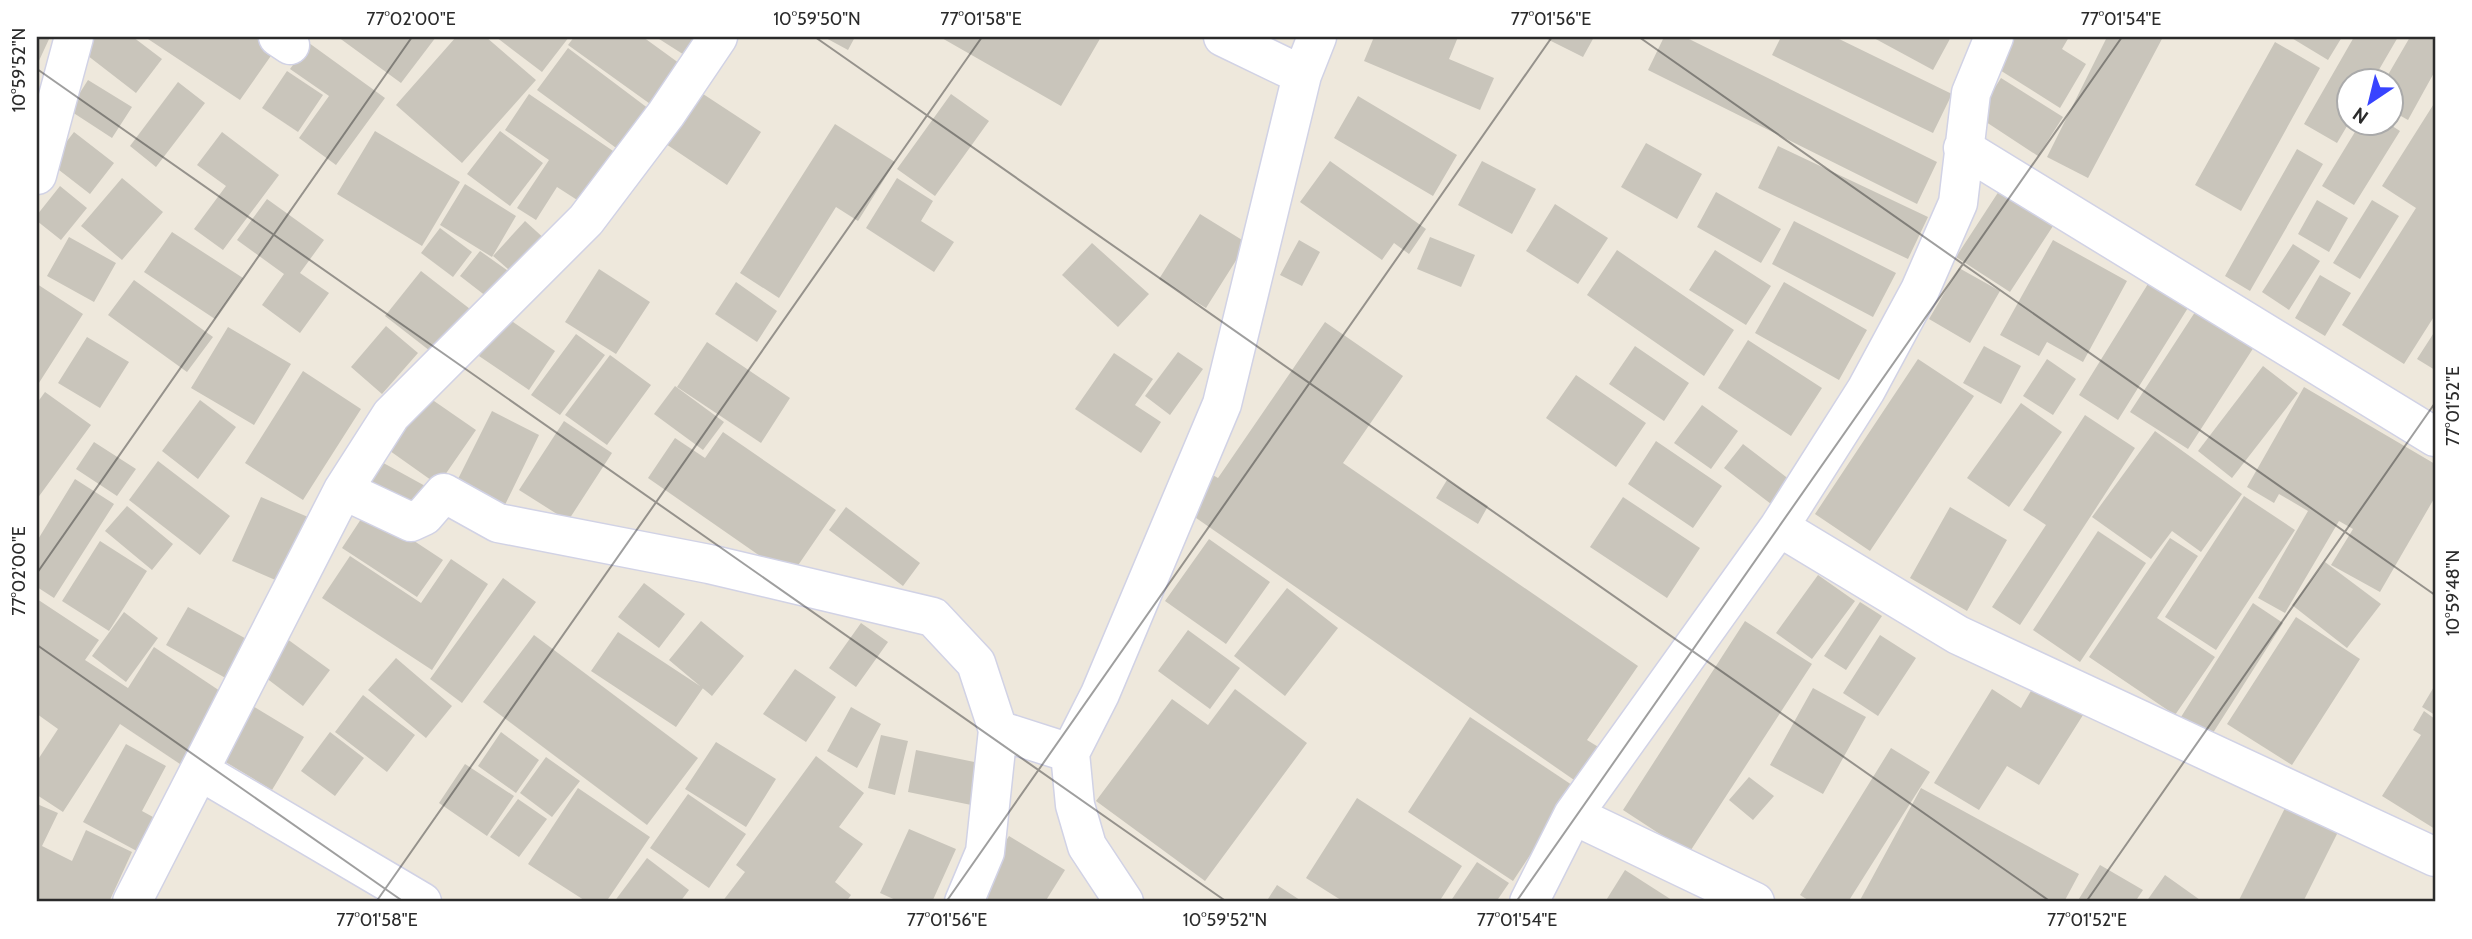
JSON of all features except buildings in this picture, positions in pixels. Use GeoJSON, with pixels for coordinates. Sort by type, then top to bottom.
{"type":"FeatureCollection","features":[{"type":"Feature","properties":{"kind":"street"},"geometry":{"type":"LineString","coordinates":[[37,175],[74,37]]}},
{"type":"Feature","properties":{"kind":"street"},"geometry":{"type":"LineString","coordinates":[[132,902],[343,490],[391,415],[586,220],[666,114],[718,37]]}},
{"type":"Feature","properties":{"kind":"street"},"geometry":{"type":"LineString","coordinates":[[1223,37],[1302,75]]}},
{"type":"Feature","properties":{"kind":"street"},"geometry":{"type":"LineString","coordinates":[[1124,902],[1087,845],[1075,805],[1070,753],[1100,694],[1222,404],[1302,75],[1317,37]]}},
{"type":"Feature","properties":{"kind":"street"},"geometry":{"type":"LineString","coordinates":[[1529,902],[1573,815],[1779,527],[1866,390],[1920,290],[1958,203],[1971,93],[1994,37]]}},
{"type":"Feature","properties":{"kind":"street"},"geometry":{"type":"LineString","coordinates":[[1963,148],[2435,437]]}},
{"type":"Feature","properties":{"kind":"street"},"geometry":{"type":"LineString","coordinates":[[343,490],[411,522],[424,516],[444,493],[498,523],[709,564],[933,617],[976,663],[998,730],[985,852],[964,902]]}},
{"type":"Feature","properties":{"kind":"street"},"geometry":{"type":"LineString","coordinates":[[1779,527],[1958,635],[2435,857]]}},
{"type":"Feature","properties":{"kind":"street"},"geometry":{"type":"LineString","coordinates":[[998,730],[1070,753]]}},
{"type":"Feature","properties":{"kind":"street"},"geometry":{"type":"LineString","coordinates":[[200,771],[422,902]]}},
{"type":"Feature","properties":{"kind":"street"},"geometry":{"type":"LineString","coordinates":[[1573,815],[1755,902]]}}]}
